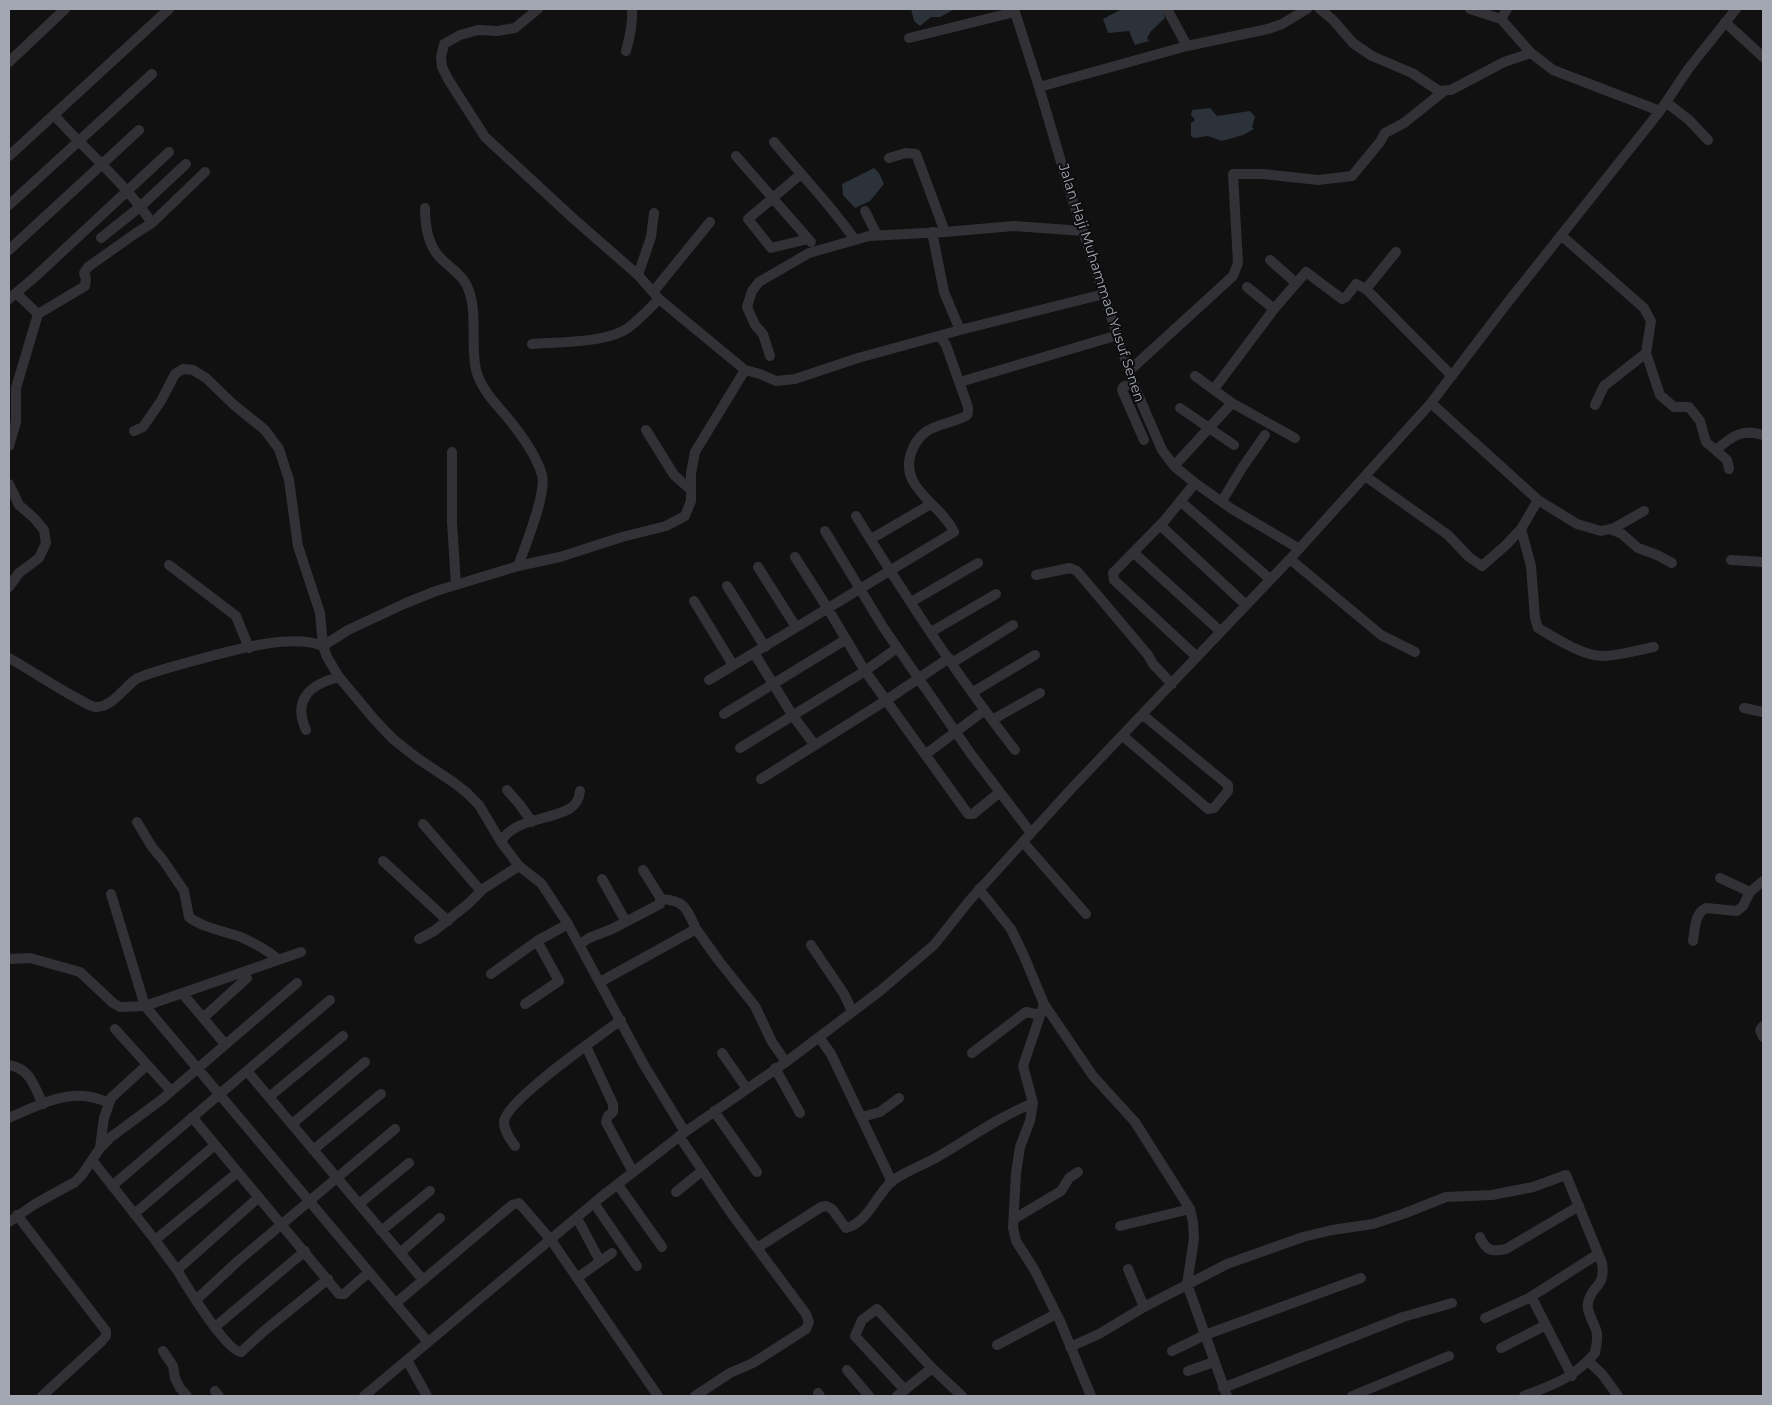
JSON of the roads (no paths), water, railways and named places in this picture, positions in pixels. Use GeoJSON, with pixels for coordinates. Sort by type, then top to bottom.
{"type":"FeatureCollection","features":[{"type":"Feature","properties":{"kind":"street"},"geometry":{"type":"LineString","coordinates":[[10,59],[65,9]]}},
{"type":"Feature","properties":{"kind":"street"},"geometry":{"type":"LineString","coordinates":[[9,156],[169,9]]}},
{"type":"Feature","properties":{"kind":"street"},"geometry":{"type":"LineString","coordinates":[[538,9],[516,28],[497,31],[478,30],[460,35],[444,44],[441,57],[442,67],[448,79],[485,137],[574,220],[638,275],[656,295],[745,370],[776,381],[795,379],[858,358],[1104,294]]}},
{"type":"Feature","properties":{"kind":"street"},"geometry":{"type":"LineString","coordinates":[[626,51],[633,18],[632,9]]}},
{"type":"Feature","properties":{"kind":"street"},"geometry":{"type":"LineString","coordinates":[[1167,9],[1187,46]]}},
{"type":"Feature","properties":{"kind":"street"},"geometry":{"type":"LineString","coordinates":[[1039,87],[1187,46],[1268,29],[1282,24],[1307,9]]}},
{"type":"Feature","properties":{"kind":"street"},"geometry":{"type":"LineString","coordinates":[[1320,9],[1333,20],[1353,43],[1372,56],[1412,73],[1439,91],[1444,91]]}},
{"type":"Feature","properties":{"kind":"street"},"geometry":{"type":"LineString","coordinates":[[1470,9],[1501,19],[1531,54],[1553,70],[1663,107],[1689,120],[1708,140]]}},
{"type":"Feature","properties":{"kind":"street"},"geometry":{"type":"LineString","coordinates":[[1501,19],[1507,9]]}},
{"type":"Feature","properties":{"kind":"street"},"geometry":{"type":"LineString","coordinates":[[364,1396],[633,1172],[682,1134],[786,1062],[899,976],[934,945],[979,889],[1220,631],[1290,559],[1431,403],[1508,302],[1663,107],[1689,68],[1736,9]]}},
{"type":"Feature","properties":{"kind":"street"},"geometry":{"type":"LineString","coordinates":[[910,38],[1015,10]]}},
{"type":"Feature","properties":{"kind":"street","name":"Jalan Haji Muhammad Yusuf Senen"},"geometry":{"type":"LineString","coordinates":[[1015,10],[1083,231],[1133,383],[1162,450],[1174,466],[1195,483],[1298,548]]}},
{"type":"Feature","properties":{"kind":"street"},"geometry":{"type":"LineString","coordinates":[[1725,22],[1763,57]]}},
{"type":"Feature","properties":{"kind":"street"},"geometry":{"type":"LineString","coordinates":[[1129,371],[1228,281],[1236,270],[1238,263],[1233,174],[1263,174],[1318,180],[1352,176],[1380,142],[1385,133],[1404,123],[1444,91],[1474,79],[1504,62],[1531,54]]}},
{"type":"Feature","properties":{"kind":"street"},"geometry":{"type":"LineString","coordinates":[[9,205],[152,74]]}},
{"type":"Feature","properties":{"kind":"street"},"geometry":{"type":"LineString","coordinates":[[54,115],[141,206],[152,224]]}},
{"type":"Feature","properties":{"kind":"street"},"geometry":{"type":"LineString","coordinates":[[9,250],[139,130]]}},
{"type":"Feature","properties":{"kind":"street"},"geometry":{"type":"LineString","coordinates":[[774,142],[838,214],[855,240]]}},
{"type":"Feature","properties":{"kind":"street"},"geometry":{"type":"LineString","coordinates":[[38,314],[12,296],[169,152]]}},
{"type":"Feature","properties":{"kind":"street"},"geometry":{"type":"LineString","coordinates":[[889,158],[906,153],[916,154],[945,232]]}},
{"type":"Feature","properties":{"kind":"street"},"geometry":{"type":"LineString","coordinates":[[736,156],[818,250]]}},
{"type":"Feature","properties":{"kind":"street"},"geometry":{"type":"LineString","coordinates":[[101,238],[141,206],[186,164]]}},
{"type":"Feature","properties":{"kind":"street"},"geometry":{"type":"LineString","coordinates":[[9,446],[16,422],[16,388],[38,314],[83,287],[86,283],[84,273],[88,267],[152,224],[205,172]]}},
{"type":"Feature","properties":{"kind":"street"},"geometry":{"type":"LineString","coordinates":[[801,174],[748,219],[771,248],[808,239]]}},
{"type":"Feature","properties":{"kind":"street"},"geometry":{"type":"LineString","coordinates":[[425,208],[428,235],[437,254],[466,284],[471,299],[476,370],[482,384],[488,395],[510,420],[531,449],[543,477],[540,503],[518,566]]}},
{"type":"Feature","properties":{"kind":"street"},"geometry":{"type":"LineString","coordinates":[[865,211],[877,235]]}},
{"type":"Feature","properties":{"kind":"street"},"geometry":{"type":"LineString","coordinates":[[638,275],[651,237],[654,213]]}},
{"type":"Feature","properties":{"kind":"street"},"geometry":{"type":"LineString","coordinates":[[532,344],[599,338],[614,335],[627,329],[656,295],[710,222]]}},
{"type":"Feature","properties":{"kind":"street"},"geometry":{"type":"LineString","coordinates":[[770,356],[763,334],[755,325],[747,307],[752,291],[759,282],[809,253],[877,235],[1014,226],[1083,231]]}},
{"type":"Feature","properties":{"kind":"street"},"geometry":{"type":"LineString","coordinates":[[932,232],[944,292],[960,330]]}},
{"type":"Feature","properties":{"kind":"street"},"geometry":{"type":"LineString","coordinates":[[1562,236],[1644,308],[1651,321],[1646,354],[1660,395],[1674,406],[1689,407],[1700,421],[1706,442],[1727,460],[1728,469]]}},
{"type":"Feature","properties":{"kind":"street"},"geometry":{"type":"LineString","coordinates":[[1366,289],[1396,252]]}},
{"type":"Feature","properties":{"kind":"street"},"geometry":{"type":"LineString","coordinates":[[1270,260],[1296,283]]}},
{"type":"Feature","properties":{"kind":"street"},"geometry":{"type":"LineString","coordinates":[[1214,389],[1274,309],[1305,272],[1342,299],[1346,298],[1356,284],[1366,289],[1452,376]]}},
{"type":"Feature","properties":{"kind":"street"},"geometry":{"type":"LineString","coordinates":[[1247,287],[1274,309]]}},
{"type":"Feature","properties":{"kind":"street"},"geometry":{"type":"LineString","coordinates":[[709,680],[954,532],[912,480],[909,472],[912,450],[919,437],[932,427],[966,415],[968,410],[946,345],[940,336]]}},
{"type":"Feature","properties":{"kind":"street"},"geometry":{"type":"LineString","coordinates":[[960,382],[1118,336]]}},
{"type":"Feature","properties":{"kind":"street"},"geometry":{"type":"LineString","coordinates":[[1595,405],[1604,386],[1646,354]]}},
{"type":"Feature","properties":{"kind":"street"},"geometry":{"type":"LineString","coordinates":[[134,431],[143,427],[161,401],[175,374],[183,369],[194,370],[206,378],[234,406],[265,430],[279,449],[289,480],[298,546],[320,613],[323,646],[339,677],[393,739],[467,793],[479,806],[500,842],[519,866],[541,883],[568,924],[702,1171],[806,1314],[809,1322],[806,1329],[753,1363],[730,1374],[695,1396]]}},
{"type":"Feature","properties":{"kind":"street"},"geometry":{"type":"LineString","coordinates":[[323,646],[348,630],[436,591],[518,566],[560,558],[622,537],[666,526],[685,516],[691,501],[691,473],[695,452],[745,370]]}},
{"type":"Feature","properties":{"kind":"street"},"geometry":{"type":"LineString","coordinates":[[1195,376],[1232,403],[1295,438]]}},
{"type":"Feature","properties":{"kind":"street"},"geometry":{"type":"LineString","coordinates":[[1133,383],[1123,387],[1122,390],[1144,440]]}},
{"type":"Feature","properties":{"kind":"street"},"geometry":{"type":"LineString","coordinates":[[1174,466],[1232,403]]}},
{"type":"Feature","properties":{"kind":"street"},"geometry":{"type":"LineString","coordinates":[[1431,403],[1538,500],[1577,524],[1601,530],[1610,529],[1644,511]]}},
{"type":"Feature","properties":{"kind":"street"},"geometry":{"type":"LineString","coordinates":[[1180,408],[1234,445]]}},
{"type":"Feature","properties":{"kind":"street"},"geometry":{"type":"LineString","coordinates":[[646,430],[674,475],[691,490]]}},
{"type":"Feature","properties":{"kind":"street"},"geometry":{"type":"LineString","coordinates":[[1716,450],[1733,436],[1753,432],[1763,435]]}},
{"type":"Feature","properties":{"kind":"street"},"geometry":{"type":"LineString","coordinates":[[1222,501],[1265,435]]}},
{"type":"Feature","properties":{"kind":"street"},"geometry":{"type":"LineString","coordinates":[[452,452],[452,522],[456,585]]}},
{"type":"Feature","properties":{"kind":"street"},"geometry":{"type":"LineString","coordinates":[[1365,476],[1448,535],[1468,557],[1482,566],[1521,529],[1538,500]]}},
{"type":"Feature","properties":{"kind":"street"},"geometry":{"type":"LineString","coordinates":[[1195,483],[1160,525],[1113,573],[1113,579],[1197,657]]}},
{"type":"Feature","properties":{"kind":"street"},"geometry":{"type":"LineString","coordinates":[[9,484],[19,505],[44,530],[46,543],[39,558],[19,573],[9,588]]}},
{"type":"Feature","properties":{"kind":"street"},"geometry":{"type":"LineString","coordinates":[[1180,501],[1270,580]]}},
{"type":"Feature","properties":{"kind":"street"},"geometry":{"type":"LineString","coordinates":[[871,539],[930,504]]}},
{"type":"Feature","properties":{"kind":"street"},"geometry":{"type":"LineString","coordinates":[[856,516],[930,632],[1015,750]]}},
{"type":"Feature","properties":{"kind":"street"},"geometry":{"type":"LineString","coordinates":[[1160,525],[1246,605]]}},
{"type":"Feature","properties":{"kind":"street"},"geometry":{"type":"LineString","coordinates":[[1521,529],[1532,566],[1535,618],[1538,628],[1568,646],[1595,656],[1606,656],[1654,647]]}},
{"type":"Feature","properties":{"kind":"street"},"geometry":{"type":"LineString","coordinates":[[1610,529],[1622,534],[1638,548],[1672,563]]}},
{"type":"Feature","properties":{"kind":"street"},"geometry":{"type":"LineString","coordinates":[[825,532],[918,679],[955,732],[1031,833]]}},
{"type":"Feature","properties":{"kind":"street"},"geometry":{"type":"LineString","coordinates":[[1134,553],[1220,631]]}},
{"type":"Feature","properties":{"kind":"street"},"geometry":{"type":"LineString","coordinates":[[795,557],[864,671],[968,814],[973,814],[1000,792]]}},
{"type":"Feature","properties":{"kind":"street"},"geometry":{"type":"LineString","coordinates":[[1290,559],[1381,635],[1415,652]]}},
{"type":"Feature","properties":{"kind":"street"},"geometry":{"type":"LineString","coordinates":[[1732,560],[1763,562]]}},
{"type":"Feature","properties":{"kind":"street"},"geometry":{"type":"LineString","coordinates":[[911,602],[978,563]]}},
{"type":"Feature","properties":{"kind":"street"},"geometry":{"type":"LineString","coordinates":[[169,565],[236,616],[249,648]]}},
{"type":"Feature","properties":{"kind":"street"},"geometry":{"type":"LineString","coordinates":[[758,567],[796,628]]}},
{"type":"Feature","properties":{"kind":"street"},"geometry":{"type":"LineString","coordinates":[[1036,575],[1070,568],[1077,571],[1148,655],[1153,664],[1172,684]]}},
{"type":"Feature","properties":{"kind":"street"},"geometry":{"type":"LineString","coordinates":[[727,586],[765,647]]}},
{"type":"Feature","properties":{"kind":"street"},"geometry":{"type":"LineString","coordinates":[[930,632],[996,594]]}},
{"type":"Feature","properties":{"kind":"street"},"geometry":{"type":"LineString","coordinates":[[694,601],[733,665]]}},
{"type":"Feature","properties":{"kind":"street"},"geometry":{"type":"LineString","coordinates":[[760,779],[918,679],[1013,625]]}},
{"type":"Feature","properties":{"kind":"street"},"geometry":{"type":"LineString","coordinates":[[724,714],[846,640]]}},
{"type":"Feature","properties":{"kind":"street"},"geometry":{"type":"LineString","coordinates":[[9,658],[60,690],[94,707],[105,705],[124,692],[137,678],[167,668],[274,642],[296,641],[323,646]]}},
{"type":"Feature","properties":{"kind":"street"},"geometry":{"type":"LineString","coordinates":[[740,748],[794,716],[898,648]]}},
{"type":"Feature","properties":{"kind":"street"},"geometry":{"type":"LineString","coordinates":[[754,653],[814,744]]}},
{"type":"Feature","properties":{"kind":"street"},"geometry":{"type":"LineString","coordinates":[[973,692],[1035,655]]}},
{"type":"Feature","properties":{"kind":"street"},"geometry":{"type":"LineString","coordinates":[[306,730],[301,719],[301,707],[308,692],[323,681],[339,677]]}},
{"type":"Feature","properties":{"kind":"street"},"geometry":{"type":"LineString","coordinates":[[992,720],[1040,693]]}},
{"type":"Feature","properties":{"kind":"street"},"geometry":{"type":"LineString","coordinates":[[1744,708],[1763,712]]}},
{"type":"Feature","properties":{"kind":"street"},"geometry":{"type":"LineString","coordinates":[[926,754],[985,710]]}},
{"type":"Feature","properties":{"kind":"street"},"geometry":{"type":"LineString","coordinates":[[1123,736],[1208,809],[1214,808],[1228,791],[1228,785],[1143,715]]}},
{"type":"Feature","properties":{"kind":"street"},"geometry":{"type":"LineString","coordinates":[[507,790],[532,822]]}},
{"type":"Feature","properties":{"kind":"street"},"geometry":{"type":"LineString","coordinates":[[500,842],[504,835],[514,828],[569,810],[575,805],[580,792]]}},
{"type":"Feature","properties":{"kind":"street"},"geometry":{"type":"LineString","coordinates":[[137,822],[152,847],[164,860],[184,891],[189,917],[196,922],[242,938],[268,951],[278,959]]}},
{"type":"Feature","properties":{"kind":"street"},"geometry":{"type":"LineString","coordinates":[[423,824],[481,891]]}},
{"type":"Feature","properties":{"kind":"street"},"geometry":{"type":"LineString","coordinates":[[1023,842],[1086,914]]}},
{"type":"Feature","properties":{"kind":"street"},"geometry":{"type":"LineString","coordinates":[[383,862],[448,921]]}},
{"type":"Feature","properties":{"kind":"street"},"geometry":{"type":"LineString","coordinates":[[419,938],[434,931],[448,921],[481,891],[519,866]]}},
{"type":"Feature","properties":{"kind":"street"},"geometry":{"type":"LineString","coordinates":[[643,870],[661,899]]}},
{"type":"Feature","properties":{"kind":"street"},"geometry":{"type":"LineString","coordinates":[[1720,878],[1750,892]]}},
{"type":"Feature","properties":{"kind":"street"},"geometry":{"type":"LineString","coordinates":[[602,879],[626,922]]}},
{"type":"Feature","properties":{"kind":"street"},"geometry":{"type":"LineString","coordinates":[[1693,941],[1696,920],[1703,910],[1706,908],[1737,911],[1750,892],[1763,881]]}},
{"type":"Feature","properties":{"kind":"street"},"geometry":{"type":"LineString","coordinates":[[979,889],[1011,929],[1044,1004],[1093,1076],[1135,1122],[1190,1209],[1194,1239],[1188,1284],[1225,1392],[1403,1317],[1452,1303]]}},
{"type":"Feature","properties":{"kind":"street"},"geometry":{"type":"LineString","coordinates":[[111,894],[145,1006],[428,1342]]}},
{"type":"Feature","properties":{"kind":"street"},"geometry":{"type":"LineString","coordinates":[[579,945],[589,938],[626,922],[660,904],[661,899]]}},
{"type":"Feature","properties":{"kind":"street"},"geometry":{"type":"LineString","coordinates":[[661,899],[681,903],[688,912],[696,929],[755,1006],[772,1042],[786,1062]]}},
{"type":"Feature","properties":{"kind":"street"},"geometry":{"type":"LineString","coordinates":[[491,974],[537,941],[568,924]]}},
{"type":"Feature","properties":{"kind":"street"},"geometry":{"type":"LineString","coordinates":[[600,982],[696,929]]}},
{"type":"Feature","properties":{"kind":"street"},"geometry":{"type":"LineString","coordinates":[[525,1004],[559,981],[537,941]]}},
{"type":"Feature","properties":{"kind":"street"},"geometry":{"type":"LineString","coordinates":[[811,945],[844,994],[852,1011]]}},
{"type":"Feature","properties":{"kind":"street"},"geometry":{"type":"LineString","coordinates":[[9,959],[30,958],[80,972],[113,1003],[120,1007],[145,1006],[301,952]]}},
{"type":"Feature","properties":{"kind":"street"},"geometry":{"type":"LineString","coordinates":[[203,1018],[247,978]]}},
{"type":"Feature","properties":{"kind":"street"},"geometry":{"type":"LineString","coordinates":[[42,1396],[102,1341],[106,1336],[106,1330],[13,1219],[75,1182],[100,1148],[112,1137],[171,1091],[297,984]]}},
{"type":"Feature","properties":{"kind":"street"},"geometry":{"type":"LineString","coordinates":[[182,993],[225,1044]]}},
{"type":"Feature","properties":{"kind":"street"},"geometry":{"type":"LineString","coordinates":[[112,1186],[330,1000]]}},
{"type":"Feature","properties":{"kind":"street"},"geometry":{"type":"LineString","coordinates":[[1044,1004],[1023,1066],[1033,1103],[1030,1121],[1020,1147],[1016,1173],[1013,1228],[1016,1241],[1034,1269],[1056,1314],[1091,1396]]}},
{"type":"Feature","properties":{"kind":"street"},"geometry":{"type":"LineString","coordinates":[[972,1053],[1026,1012],[1040,1015]]}},
{"type":"Feature","properties":{"kind":"street"},"geometry":{"type":"LineString","coordinates":[[515,1146],[506,1131],[504,1121],[507,1112],[546,1077],[621,1020]]}},
{"type":"Feature","properties":{"kind":"street"},"geometry":{"type":"LineString","coordinates":[[1763,1026],[1760,1030],[1763,1037]]}},
{"type":"Feature","properties":{"kind":"street"},"geometry":{"type":"LineString","coordinates":[[114,1029],[171,1091]]}},
{"type":"Feature","properties":{"kind":"street"},"geometry":{"type":"LineString","coordinates":[[269,1097],[343,1036]]}},
{"type":"Feature","properties":{"kind":"street"},"geometry":{"type":"LineString","coordinates":[[819,1037],[831,1054],[892,1182]]}},
{"type":"Feature","properties":{"kind":"street"},"geometry":{"type":"LineString","coordinates":[[586,1046],[613,1104],[612,1112],[606,1122],[633,1172]]}},
{"type":"Feature","properties":{"kind":"street"},"geometry":{"type":"LineString","coordinates":[[722,1052],[747,1089]]}},
{"type":"Feature","properties":{"kind":"street"},"geometry":{"type":"LineString","coordinates":[[292,1124],[365,1062]]}},
{"type":"Feature","properties":{"kind":"street"},"geometry":{"type":"LineString","coordinates":[[9,1065],[19,1067],[26,1072],[43,1104]]}},
{"type":"Feature","properties":{"kind":"street"},"geometry":{"type":"LineString","coordinates":[[100,1148],[108,1103],[113,1095],[147,1065]]}},
{"type":"Feature","properties":{"kind":"street"},"geometry":{"type":"LineString","coordinates":[[775,1068],[800,1113]]}},
{"type":"Feature","properties":{"kind":"street"},"geometry":{"type":"LineString","coordinates":[[247,1071],[423,1280]]}},
{"type":"Feature","properties":{"kind":"street"},"geometry":{"type":"LineString","coordinates":[[313,1150],[381,1094]]}},
{"type":"Feature","properties":{"kind":"street"},"geometry":{"type":"LineString","coordinates":[[9,1118],[43,1104],[74,1095],[92,1097],[108,1103]]}},
{"type":"Feature","properties":{"kind":"street"},"geometry":{"type":"LineString","coordinates":[[862,1118],[880,1112],[899,1098]]}},
{"type":"Feature","properties":{"kind":"street"},"geometry":{"type":"LineString","coordinates":[[758,1248],[826,1206],[832,1209],[844,1227],[849,1228],[864,1216],[892,1182],[1013,1111],[1033,1103]]}},
{"type":"Feature","properties":{"kind":"street"},"geometry":{"type":"LineString","coordinates":[[714,1111],[757,1172]]}},
{"type":"Feature","properties":{"kind":"street"},"geometry":{"type":"LineString","coordinates":[[192,1117],[336,1291],[341,1295],[347,1292],[369,1272]]}},
{"type":"Feature","properties":{"kind":"street"},"geometry":{"type":"LineString","coordinates":[[196,1300],[238,1261],[395,1129]]}},
{"type":"Feature","properties":{"kind":"street"},"geometry":{"type":"LineString","coordinates":[[134,1214],[215,1145]]}},
{"type":"Feature","properties":{"kind":"street"},"geometry":{"type":"LineString","coordinates":[[92,1160],[156,1240],[214,1327],[235,1351],[241,1352],[328,1279]]}},
{"type":"Feature","properties":{"kind":"street"},"geometry":{"type":"LineString","coordinates":[[359,1204],[409,1163]]}},
{"type":"Feature","properties":{"kind":"street"},"geometry":{"type":"LineString","coordinates":[[676,1192],[702,1171]]}},
{"type":"Feature","properties":{"kind":"street"},"geometry":{"type":"LineString","coordinates":[[156,1240],[238,1172]]}},
{"type":"Feature","properties":{"kind":"street"},"geometry":{"type":"LineString","coordinates":[[1014,1219],[1061,1191],[1069,1178],[1078,1172]]}},
{"type":"Feature","properties":{"kind":"street"},"geometry":{"type":"LineString","coordinates":[[1070,1347],[1099,1334],[1144,1307],[1227,1264],[1303,1237],[1332,1230],[1373,1224],[1452,1195],[1492,1196],[1533,1187],[1566,1175],[1602,1263],[1603,1276],[1600,1284],[1590,1296],[1588,1307],[1597,1334],[1595,1353],[1572,1376],[1524,1396]]}},
{"type":"Feature","properties":{"kind":"street"},"geometry":{"type":"LineString","coordinates":[[618,1185],[662,1247]]}},
{"type":"Feature","properties":{"kind":"street"},"geometry":{"type":"LineString","coordinates":[[382,1231],[430,1190]]}},
{"type":"Feature","properties":{"kind":"street"},"geometry":{"type":"LineString","coordinates":[[177,1270],[260,1197]]}},
{"type":"Feature","properties":{"kind":"street"},"geometry":{"type":"LineString","coordinates":[[396,1303],[515,1203],[522,1205],[551,1240],[658,1396]]}},
{"type":"Feature","properties":{"kind":"street"},"geometry":{"type":"LineString","coordinates":[[594,1203],[637,1266]]}},
{"type":"Feature","properties":{"kind":"street"},"geometry":{"type":"LineString","coordinates":[[1480,1237],[1487,1248],[1506,1249],[1579,1206]]}},
{"type":"Feature","properties":{"kind":"street"},"geometry":{"type":"LineString","coordinates":[[1120,1226],[1190,1209]]}},
{"type":"Feature","properties":{"kind":"street"},"geometry":{"type":"LineString","coordinates":[[400,1253],[440,1218]]}},
{"type":"Feature","properties":{"kind":"street"},"geometry":{"type":"LineString","coordinates":[[577,1218],[600,1261]]}},
{"type":"Feature","properties":{"kind":"street"},"geometry":{"type":"LineString","coordinates":[[214,1327],[305,1252]]}},
{"type":"Feature","properties":{"kind":"street"},"geometry":{"type":"LineString","coordinates":[[577,1278],[612,1253]]}},
{"type":"Feature","properties":{"kind":"street"},"geometry":{"type":"LineString","coordinates":[[1485,1318],[1529,1298],[1598,1254]]}},
{"type":"Feature","properties":{"kind":"street"},"geometry":{"type":"LineString","coordinates":[[1128,1269],[1144,1307]]}},
{"type":"Feature","properties":{"kind":"street"},"geometry":{"type":"LineString","coordinates":[[1172,1351],[1205,1335],[1361,1278]]}},
{"type":"Feature","properties":{"kind":"street"},"geometry":{"type":"LineString","coordinates":[[1529,1298],[1533,1300],[1572,1376]]}},
{"type":"Feature","properties":{"kind":"street"},"geometry":{"type":"LineString","coordinates":[[932,1368],[901,1393],[855,1336],[862,1320],[877,1308],[959,1395]]}},
{"type":"Feature","properties":{"kind":"street"},"geometry":{"type":"LineString","coordinates":[[997,1345],[1056,1314]]}},
{"type":"Feature","properties":{"kind":"street"},"geometry":{"type":"LineString","coordinates":[[1501,1348],[1546,1325]]}},
{"type":"Feature","properties":{"kind":"street"},"geometry":{"type":"LineString","coordinates":[[163,1351],[173,1366],[175,1378],[180,1388],[187,1396]]}},
{"type":"Feature","properties":{"kind":"street"},"geometry":{"type":"LineString","coordinates":[[1352,1396],[1449,1356]]}},
{"type":"Feature","properties":{"kind":"street"},"geometry":{"type":"LineString","coordinates":[[407,1360],[427,1396]]}},
{"type":"Feature","properties":{"kind":"street"},"geometry":{"type":"LineString","coordinates":[[1588,1361],[1602,1374],[1618,1396]]}},
{"type":"Feature","properties":{"kind":"street"},"geometry":{"type":"LineString","coordinates":[[1188,1371],[1214,1362]]}},
{"type":"Feature","properties":{"kind":"street"},"geometry":{"type":"LineString","coordinates":[[847,1370],[869,1396]]}}]}
